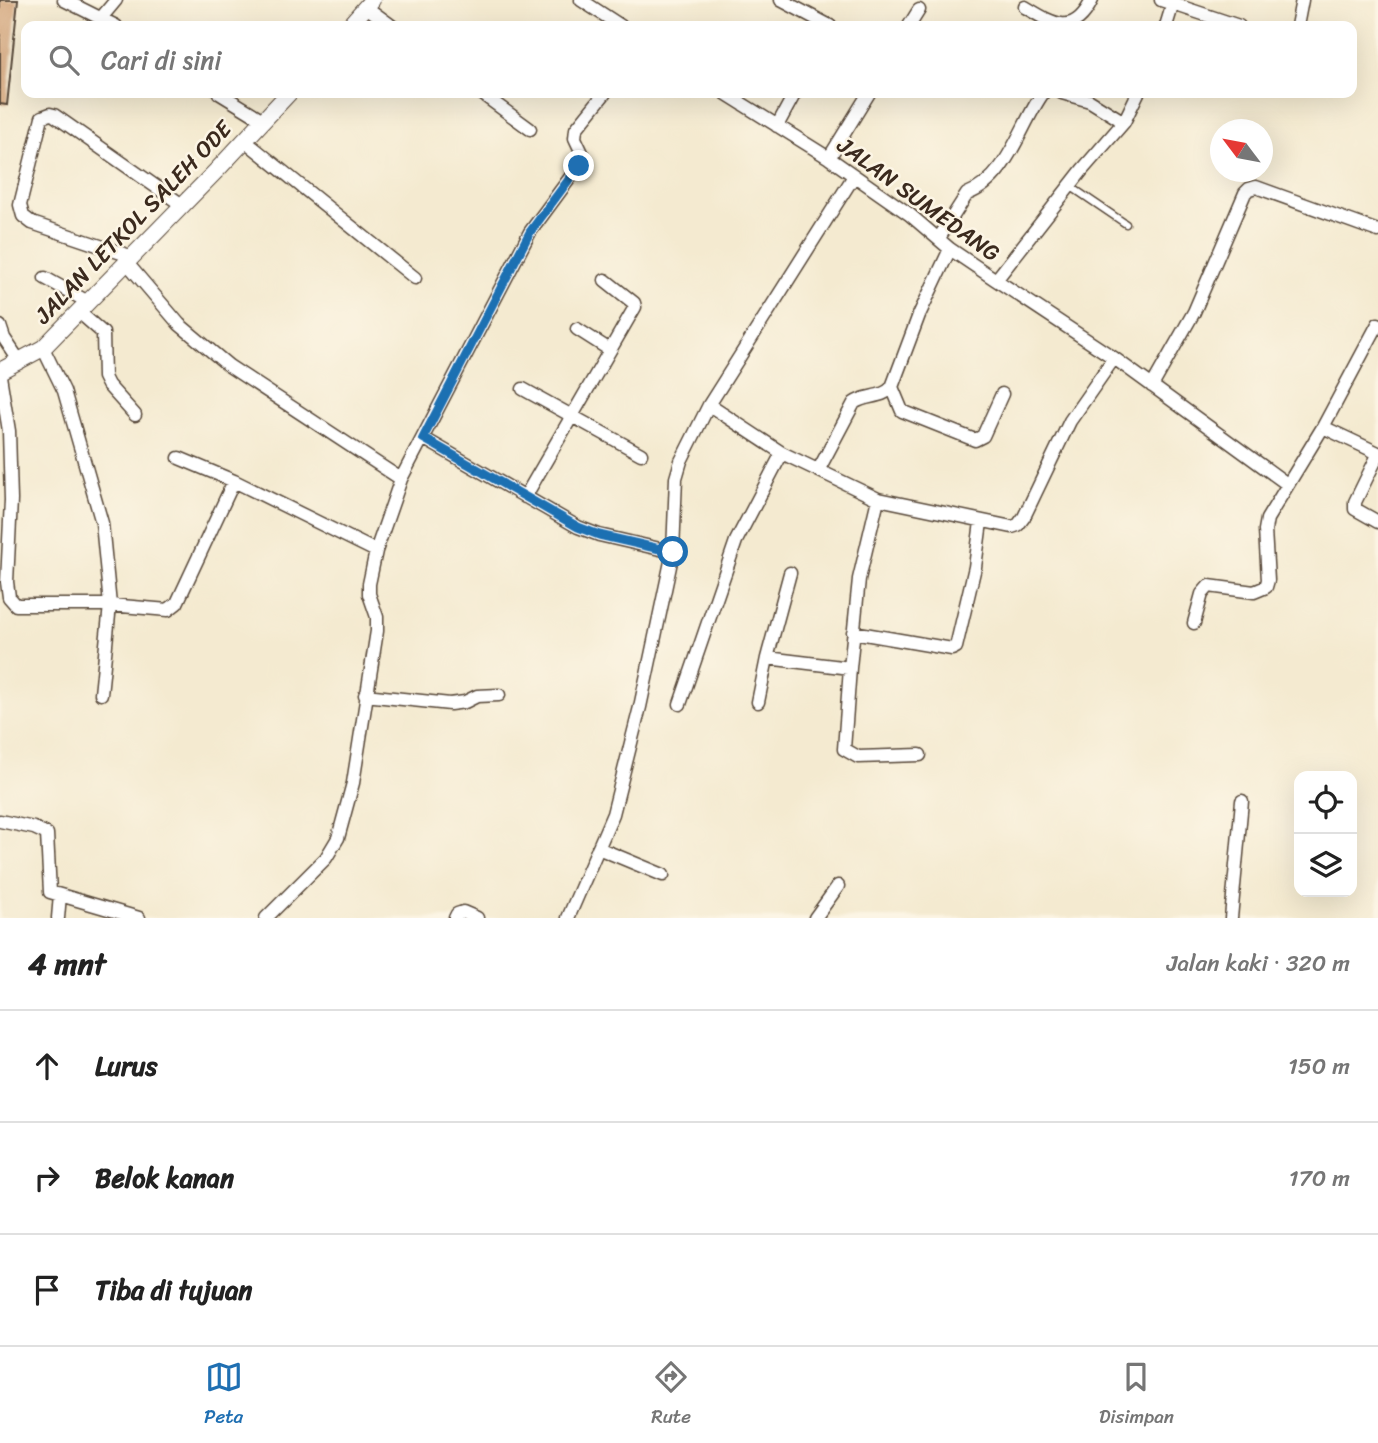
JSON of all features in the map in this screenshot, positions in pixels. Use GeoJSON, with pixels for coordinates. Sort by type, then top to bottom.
{"type":"FeatureCollection","features":[{"type":"Feature","properties":{"kind":"street"},"geometry":{"type":"LineString","coordinates":[[64,0],[107,21]]}},
{"type":"Feature","properties":{"kind":"street"},"geometry":{"type":"LineString","coordinates":[[101,18],[116,0]]}},
{"type":"Feature","properties":{"kind":"street"},"geometry":{"type":"LineString","coordinates":[[581,0],[613,21]]}},
{"type":"Feature","properties":{"kind":"street"},"geometry":{"type":"LineString","coordinates":[[780,0],[820,21]]}},
{"type":"Feature","properties":{"kind":"street"},"geometry":{"type":"LineString","coordinates":[[1075,21],[1080,19],[1092,0]]}},
{"type":"Feature","properties":{"kind":"street"},"geometry":{"type":"LineString","coordinates":[[1298,21],[1302,0]]}},
{"type":"Feature","properties":{"kind":"street"},"geometry":{"type":"LineString","coordinates":[[1167,21],[1169,2],[1224,21]]}},
{"type":"Feature","properties":{"kind":"street"},"geometry":{"type":"LineString","coordinates":[[354,21],[369,4],[387,21]]}},
{"type":"Feature","properties":{"kind":"street"},"geometry":{"type":"LineString","coordinates":[[1025,7],[1049,21]]}},
{"type":"Feature","properties":{"kind":"street"},"geometry":{"type":"LineString","coordinates":[[912,21],[919,10]]}},
{"type":"Feature","properties":{"kind":"street"},"geometry":{"type":"LineString","coordinates":[[227,98],[263,120]]}},
{"type":"Feature","properties":{"kind":"street","name":"JALAN LETKOL SALEH ODE"},"geometry":{"type":"LineString","coordinates":[[0,374],[43,348],[284,98]]}},
{"type":"Feature","properties":{"kind":"street"},"geometry":{"type":"LineString","coordinates":[[488,98],[530,129]]}},
{"type":"Feature","properties":{"kind":"street"},"geometry":{"type":"LineString","coordinates":[[266,918],[326,858],[338,838],[353,783],[377,631],[377,617],[369,594],[376,551],[401,479],[530,232],[581,163],[583,155],[575,138],[576,129],[601,98]]}},
{"type":"Feature","properties":{"kind":"street","name":"JALAN SUMEDANG"},"geometry":{"type":"LineString","coordinates":[[732,98],[829,158],[939,238],[950,250],[996,281],[1124,122],[1136,98]]}},
{"type":"Feature","properties":{"kind":"street"},"geometry":{"type":"LineString","coordinates":[[777,126],[792,98]]}},
{"type":"Feature","properties":{"kind":"street"},"geometry":{"type":"LineString","coordinates":[[829,158],[866,98]]}},
{"type":"Feature","properties":{"kind":"street"},"geometry":{"type":"LineString","coordinates":[[939,238],[967,194],[978,191],[997,173],[1040,98]]}},
{"type":"Feature","properties":{"kind":"street"},"geometry":{"type":"LineString","coordinates":[[1080,98],[1090,101],[1124,122]]}},
{"type":"Feature","properties":{"kind":"street"},"geometry":{"type":"LineString","coordinates":[[182,205],[54,115],[42,117],[20,205],[23,216],[32,223],[130,260],[179,324],[229,366],[401,479]]}},
{"type":"Feature","properties":{"kind":"street"},"geometry":{"type":"LineString","coordinates":[[244,140],[415,278]]}},
{"type":"Feature","properties":{"kind":"street"},"geometry":{"type":"LineString","coordinates":[[568,918],[613,814],[640,707],[673,552],[677,469],[709,405],[854,176]]}},
{"type":"Feature","properties":{"kind":"street"},"geometry":{"type":"LineString","coordinates":[[1152,386],[1194,312],[1249,188],[1256,187],[1378,231]]}},
{"type":"Feature","properties":{"kind":"street"},"geometry":{"type":"LineString","coordinates":[[819,469],[854,403],[863,398],[884,395],[892,387],[919,315],[950,250]]}},
{"type":"Feature","properties":{"kind":"street"},"geometry":{"type":"LineString","coordinates":[[45,278],[84,307],[103,333],[104,377],[107,385],[135,415]]}},
{"type":"Feature","properties":{"kind":"street"},"geometry":{"type":"LineString","coordinates":[[525,497],[571,413],[635,307],[634,303],[605,280]]}},
{"type":"Feature","properties":{"kind":"street"},"geometry":{"type":"LineString","coordinates":[[996,281],[1114,358],[1287,484]]}},
{"type":"Feature","properties":{"kind":"street"},"geometry":{"type":"LineString","coordinates":[[1194,624],[1202,594],[1209,586],[1254,592],[1266,587],[1266,523],[1374,343],[1378,324]]}},
{"type":"Feature","properties":{"kind":"street"},"geometry":{"type":"LineString","coordinates":[[0,326],[4,338],[20,362]]}},
{"type":"Feature","properties":{"kind":"street"},"geometry":{"type":"LineString","coordinates":[[577,329],[610,350]]}},
{"type":"Feature","properties":{"kind":"street"},"geometry":{"type":"LineString","coordinates":[[43,348],[64,391],[102,523],[110,605],[100,694]]}},
{"type":"Feature","properties":{"kind":"street"},"geometry":{"type":"LineString","coordinates":[[709,405],[782,453],[878,499],[1012,527],[1021,522],[1070,421],[1114,358]]}},
{"type":"Feature","properties":{"kind":"street"},"geometry":{"type":"LineString","coordinates":[[0,374],[9,431],[9,597],[16,605],[173,608],[234,481]]}},
{"type":"Feature","properties":{"kind":"street"},"geometry":{"type":"LineString","coordinates":[[892,387],[902,411],[975,440],[984,436],[1002,394]]}},
{"type":"Feature","properties":{"kind":"street"},"geometry":{"type":"LineString","coordinates":[[523,388],[641,453]]}},
{"type":"Feature","properties":{"kind":"street"},"geometry":{"type":"LineString","coordinates":[[1323,427],[1378,454],[1354,502],[1355,509],[1378,522]]}},
{"type":"Feature","properties":{"kind":"street"},"geometry":{"type":"LineString","coordinates":[[423,438],[578,527],[599,535],[673,552]]}},
{"type":"Feature","properties":{"kind":"street"},"geometry":{"type":"LineString","coordinates":[[680,704],[736,541],[782,453]]}},
{"type":"Feature","properties":{"kind":"street"},"geometry":{"type":"LineString","coordinates":[[179,458],[234,481],[376,551]]}},
{"type":"Feature","properties":{"kind":"street"},"geometry":{"type":"LineString","coordinates":[[878,499],[859,579],[844,749],[858,757],[920,755]]}},
{"type":"Feature","properties":{"kind":"street"},"geometry":{"type":"LineString","coordinates":[[853,632],[952,649],[956,647],[975,567],[981,522]]}},
{"type":"Feature","properties":{"kind":"street"},"geometry":{"type":"LineString","coordinates":[[758,702],[790,573]]}},
{"type":"Feature","properties":{"kind":"street"},"geometry":{"type":"LineString","coordinates":[[767,658],[850,668]]}},
{"type":"Feature","properties":{"kind":"street"},"geometry":{"type":"LineString","coordinates":[[365,695],[450,704],[465,702],[477,696],[499,695]]}},
{"type":"Feature","properties":{"kind":"street"},"geometry":{"type":"LineString","coordinates":[[1231,918],[1242,801]]}},
{"type":"Feature","properties":{"kind":"street"},"geometry":{"type":"LineString","coordinates":[[0,821],[34,828],[47,834],[50,892],[139,918]]}},
{"type":"Feature","properties":{"kind":"street"},"geometry":{"type":"LineString","coordinates":[[598,848],[663,875]]}},
{"type":"Feature","properties":{"kind":"street"},"geometry":{"type":"LineString","coordinates":[[815,918],[838,886]]}},
{"type":"Feature","properties":{"kind":"street"},"geometry":{"type":"LineString","coordinates":[[58,918],[60,895]]}},
{"type":"Feature","properties":{"kind":"street"},"geometry":{"type":"LineString","coordinates":[[455,918],[463,912],[477,918]]}},
{"type":"Feature","properties":{"kind":"lane"},"geometry":{"type":"LineString","coordinates":[[1070,186],[1126,224]]}},
{"type":"Feature","properties":{"kind":"building"},"geometry":{"type":"Polygon","coordinates":[[[0,0],[18,0],[7,105],[0,104],[0,0]]]}},
{"type":"Feature","properties":{"kind":"route"},"geometry":{"type":"LineString","coordinates":[[579,166],[530,232],[423,438],[578,527],[599,535],[673,552]]}}]}
